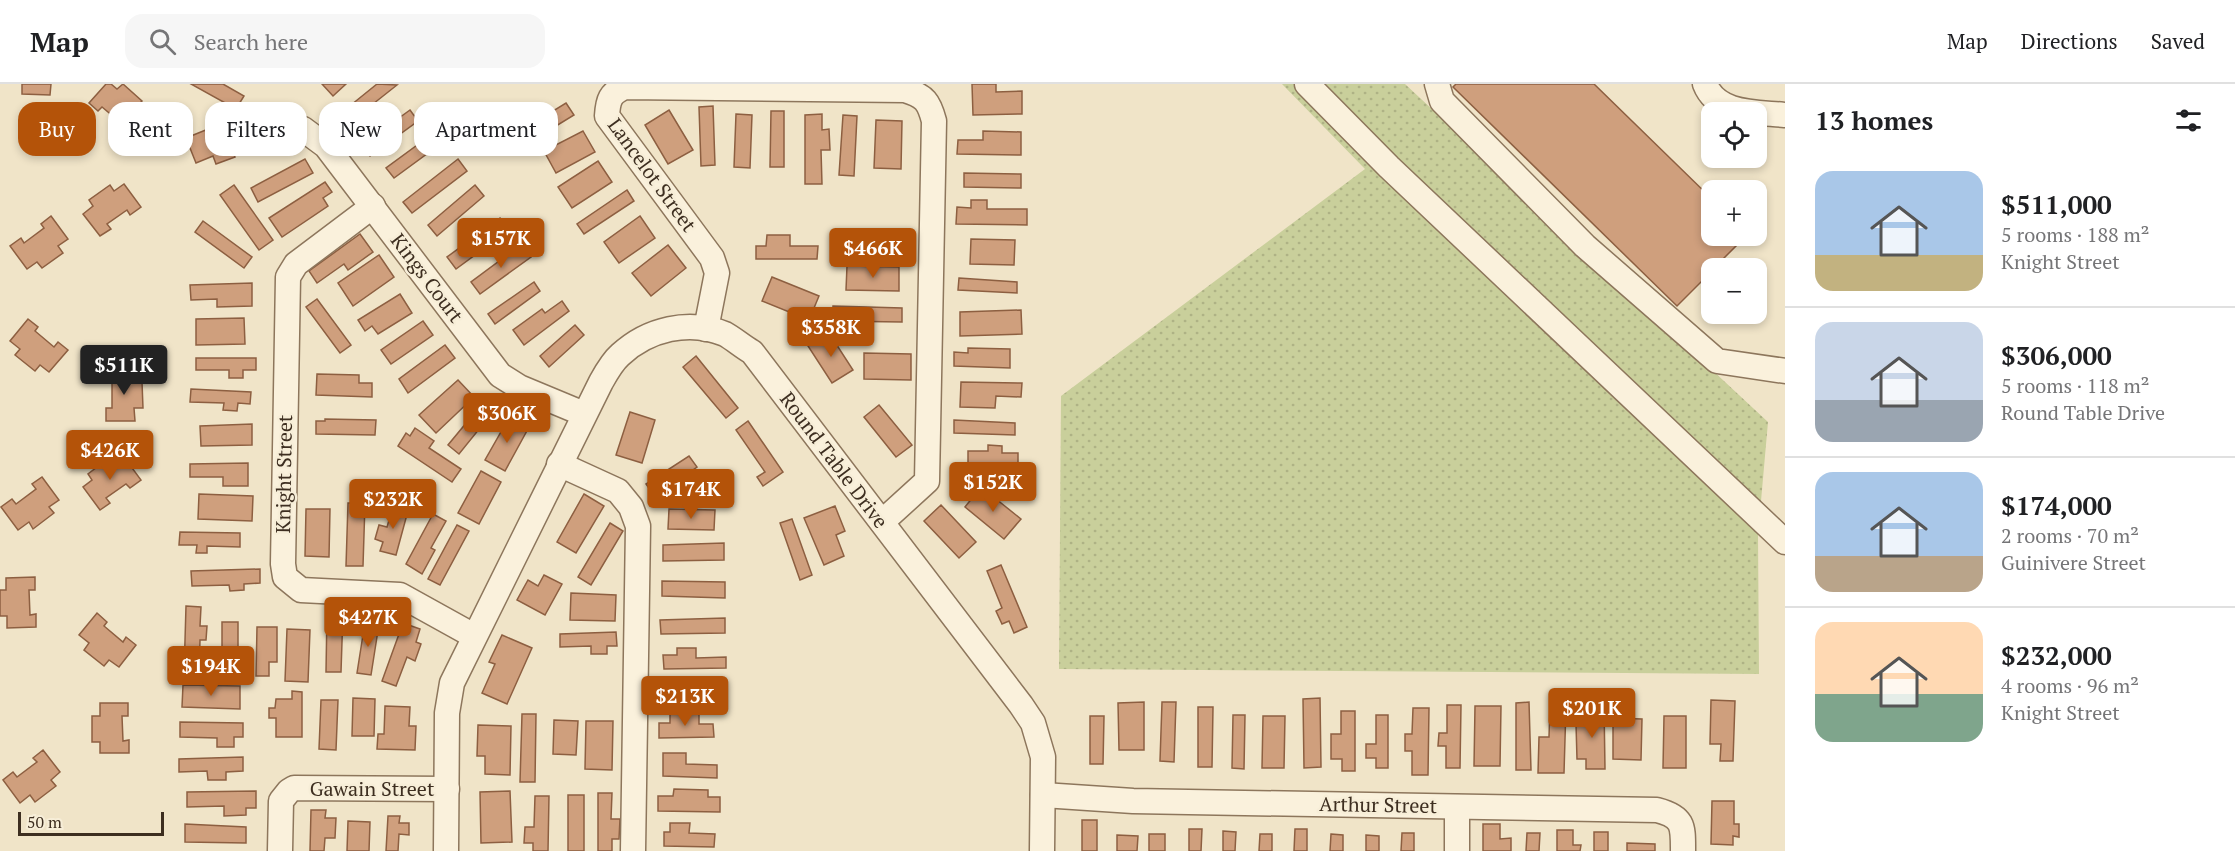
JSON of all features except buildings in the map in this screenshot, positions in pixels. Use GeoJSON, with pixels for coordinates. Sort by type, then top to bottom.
{"type":"FeatureCollection","features":[{"type":"Feature","properties":{"kind":"street"},"geometry":{"type":"LineString","coordinates":[[1306,84],[1389,167],[1785,542]]}},
{"type":"Feature","properties":{"kind":"street"},"geometry":{"type":"LineString","coordinates":[[1437,84],[1442,101],[1585,246],[1717,361],[1785,371]]}},
{"type":"Feature","properties":{"kind":"street"},"geometry":{"type":"LineString","coordinates":[[1705,84],[1708,92],[1734,111],[1785,115]]}},
{"type":"Feature","properties":{"kind":"street","name":"Lancelot Street"},"geometry":{"type":"LineString","coordinates":[[706,328],[717,273],[712,258],[607,116],[608,100],[615,92],[625,87],[905,90],[918,94],[930,105],[934,121],[927,481],[882,522]]}},
{"type":"Feature","properties":{"kind":"street","name":"Kings Court"},"geometry":{"type":"LineString","coordinates":[[307,132],[326,146],[500,375],[519,387],[584,414]]}},
{"type":"Feature","properties":{"kind":"street","name":"Knight Street"},"geometry":{"type":"LineString","coordinates":[[373,206],[296,264],[288,277],[283,564],[285,577],[301,590],[400,595],[474,636]]}},
{"type":"Feature","properties":{"kind":"street","name":"Round Table Drive"},"geometry":{"type":"LineString","coordinates":[[446,851],[447,713],[452,683],[601,382],[618,356],[643,337],[681,327],[706,328],[726,335],[752,352],[1022,705],[1033,723],[1043,757],[1042,851]]}},
{"type":"Feature","properties":{"kind":"street"},"geometry":{"type":"LineString","coordinates":[[559,464],[618,491],[631,507],[638,526],[633,851]]}},
{"type":"Feature","properties":{"kind":"street","name":"Gawain Street"},"geometry":{"type":"LineString","coordinates":[[279,851],[280,801],[294,788],[447,789]]}},
{"type":"Feature","properties":{"kind":"street","name":"Arthur Street"},"geometry":{"type":"LineString","coordinates":[[1043,795],[1132,801],[1657,810],[1672,814],[1683,827],[1683,851]]}},
{"type":"Feature","properties":{"kind":"street"},"geometry":{"type":"LineString","coordinates":[[1457,807],[1457,851]]}},
{"type":"Feature","properties":{"kind":"green space"},"geometry":{"type":"Polygon","coordinates":[[[1282,84],[1405,84],[1768,422],[1758,535],[1759,674],[1059,669],[1061,396],[1365,169],[1282,84]]]}}]}
